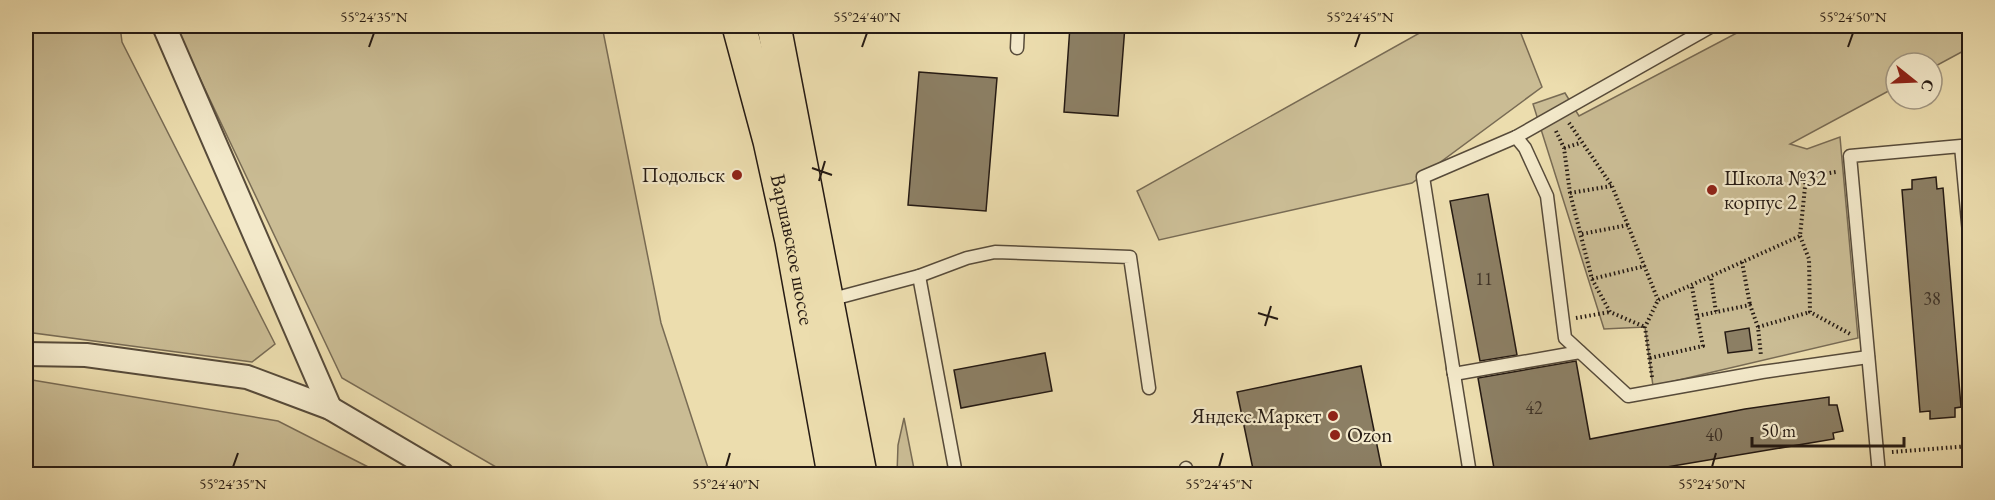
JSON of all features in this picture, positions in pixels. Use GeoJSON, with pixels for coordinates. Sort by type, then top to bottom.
{"type":"FeatureCollection","features":[{"type":"Feature","properties":{"kind":"main road","name":"Варшавское шоссе"},"geometry":{"type":"LineString","coordinates":[[739,26],[770,141],[792,241],[834,474]]}},
{"type":"Feature","properties":{"kind":"main road","name":"Варшавское шоссе"},"geometry":{"type":"LineString","coordinates":[[774,26],[860,474]]}},
{"type":"Feature","properties":{"kind":"street"},"geometry":{"type":"LineString","coordinates":[[164,26],[330,408]]}},
{"type":"Feature","properties":{"kind":"street"},"geometry":{"type":"LineString","coordinates":[[26,354],[86,355],[248,377],[330,408],[442,474]]}},
{"type":"Feature","properties":{"kind":"lane"},"geometry":{"type":"LineString","coordinates":[[1017,48],[1018,26]]}},
{"type":"Feature","properties":{"kind":"lane"},"geometry":{"type":"LineString","coordinates":[[1470,474],[1423,177],[1516,137],[1712,26]]}},
{"type":"Feature","properties":{"kind":"lane"},"geometry":{"type":"LineString","coordinates":[[1516,137],[1525,148],[1547,196],[1565,338],[1628,396],[1762,372],[1868,357]]}},
{"type":"Feature","properties":{"kind":"lane"},"geometry":{"type":"LineString","coordinates":[[1879,474],[1850,156],[1961,146],[1970,244]]}},
{"type":"Feature","properties":{"kind":"lane"},"geometry":{"type":"LineString","coordinates":[[828,300],[919,276],[967,258],[995,252],[1130,257],[1149,388]]}},
{"type":"Feature","properties":{"kind":"lane"},"geometry":{"type":"LineString","coordinates":[[919,276],[956,474]]}},
{"type":"Feature","properties":{"kind":"lane"},"geometry":{"type":"LineString","coordinates":[[1454,371],[1580,352]]}},
{"type":"Feature","properties":{"kind":"path"},"geometry":{"type":"LineString","coordinates":[[1562,121],[1572,126],[1580,143],[1612,186],[1658,300]]}},
{"type":"Feature","properties":{"kind":"path"},"geometry":{"type":"LineString","coordinates":[[1525,148],[1556,128],[1564,148],[1570,193],[1592,279],[1610,312]]}},
{"type":"Feature","properties":{"kind":"path"},"geometry":{"type":"LineString","coordinates":[[1564,148],[1580,143]]}},
{"type":"Feature","properties":{"kind":"path"},"geometry":{"type":"LineString","coordinates":[[1810,312],[1809,259],[1800,236],[1806,177],[1851,170]]}},
{"type":"Feature","properties":{"kind":"path"},"geometry":{"type":"LineString","coordinates":[[1570,193],[1612,186]]}},
{"type":"Feature","properties":{"kind":"path"},"geometry":{"type":"LineString","coordinates":[[1582,234],[1628,225]]}},
{"type":"Feature","properties":{"kind":"path"},"geometry":{"type":"LineString","coordinates":[[1653,392],[1645,327],[1658,300],[1711,279],[1800,236]]}},
{"type":"Feature","properties":{"kind":"path"},"geometry":{"type":"LineString","coordinates":[[1743,262],[1750,305],[1758,327],[1762,372]]}},
{"type":"Feature","properties":{"kind":"path"},"geometry":{"type":"LineString","coordinates":[[1592,279],[1645,266]]}},
{"type":"Feature","properties":{"kind":"path"},"geometry":{"type":"LineString","coordinates":[[1711,279],[1716,312]]}},
{"type":"Feature","properties":{"kind":"path"},"geometry":{"type":"LineString","coordinates":[[1650,358],[1703,346],[1692,286]]}},
{"type":"Feature","properties":{"kind":"path"},"geometry":{"type":"LineString","coordinates":[[1697,316],[1750,305]]}},
{"type":"Feature","properties":{"kind":"path"},"geometry":{"type":"LineString","coordinates":[[1563,321],[1610,312],[1645,327]]}},
{"type":"Feature","properties":{"kind":"path"},"geometry":{"type":"LineString","coordinates":[[1758,327],[1810,312],[1867,344]]}},
{"type":"Feature","properties":{"kind":"path"},"geometry":{"type":"LineString","coordinates":[[1877,453],[1970,446]]}},
{"type":"Feature","properties":{"kind":"shaded area"},"geometry":{"type":"Polygon","coordinates":[[[26,26],[120,26],[122,42],[275,344],[252,362],[26,332],[26,26]]]}},
{"type":"Feature","properties":{"kind":"shaded area"},"geometry":{"type":"Polygon","coordinates":[[[175,26],[602,26],[661,323],[710,474],[508,474],[342,378],[175,26]]]}},
{"type":"Feature","properties":{"kind":"shaded area"},"geometry":{"type":"Polygon","coordinates":[[[1432,26],[1518,26],[1542,87],[1412,183],[1159,240],[1137,191],[1432,26]]]}},
{"type":"Feature","properties":{"kind":"shaded area"},"geometry":{"type":"Polygon","coordinates":[[[1750,26],[1969,26],[1969,48],[1944,62],[1944,51],[1884,51],[1884,93],[1790,144],[1807,149],[1840,137],[1858,338],[1653,386],[1645,327],[1604,329],[1533,104],[1565,93],[1579,116],[1750,26]]]}},
{"type":"Feature","properties":{"kind":"shaded area"},"geometry":{"type":"Polygon","coordinates":[[[26,379],[278,421],[382,474],[26,474],[26,379]]]}},
{"type":"Feature","properties":{"kind":"shaded area"},"geometry":{"type":"Polygon","coordinates":[[[904,418],[915,474],[897,474],[898,445],[904,418]]]}},
{"type":"Feature","properties":{"kind":"building"},"geometry":{"type":"Polygon","coordinates":[[[1070,26],[1125,26],[1118,116],[1064,112],[1070,26]]]}},
{"type":"Feature","properties":{"kind":"building"},"geometry":{"type":"Polygon","coordinates":[[[919,72],[997,78],[986,211],[908,205],[919,72]]]}},
{"type":"Feature","properties":{"kind":"building"},"geometry":{"type":"Polygon","coordinates":[[[1936,177],[1937,189],[1943,188],[1961,407],[1955,408],[1955,417],[1930,419],[1930,411],[1920,412],[1902,190],[1912,189],[1912,180],[1936,177]]]}},
{"type":"Feature","properties":{"kind":"building"},"geometry":{"type":"Polygon","coordinates":[[[1488,194],[1517,355],[1480,361],[1450,201],[1488,194]]]}},
{"type":"Feature","properties":{"kind":"building"},"geometry":{"type":"Polygon","coordinates":[[[1749,328],[1752,350],[1728,353],[1725,332],[1749,328]]]}},
{"type":"Feature","properties":{"kind":"building"},"geometry":{"type":"Polygon","coordinates":[[[1045,353],[1052,391],[961,408],[954,370],[1045,353]]]}},
{"type":"Feature","properties":{"kind":"building"},"geometry":{"type":"Polygon","coordinates":[[[1576,361],[1590,439],[1745,409],[1829,397],[1829,405],[1837,405],[1843,431],[1833,433],[1834,439],[1625,474],[1495,474],[1478,378],[1576,361]]]}},
{"type":"Feature","properties":{"kind":"building"},"geometry":{"type":"Polygon","coordinates":[[[1361,366],[1382,470],[1357,474],[1254,474],[1237,392],[1361,366]]]}},
{"type":"Feature","properties":{"kind":"place","name":"Подольск"},"geometry":{"type":"Point","coordinates":[737,175]}},
{"type":"Feature","properties":{"kind":"place","name":"Школа №32 корпус 2"},"geometry":{"type":"Point","coordinates":[1712,190]}},
{"type":"Feature","properties":{"kind":"place","name":"Яндекс.Маркет"},"geometry":{"type":"Point","coordinates":[1333,416]}},
{"type":"Feature","properties":{"kind":"place","name":"Ozon"},"geometry":{"type":"Point","coordinates":[1335,435]}}]}
